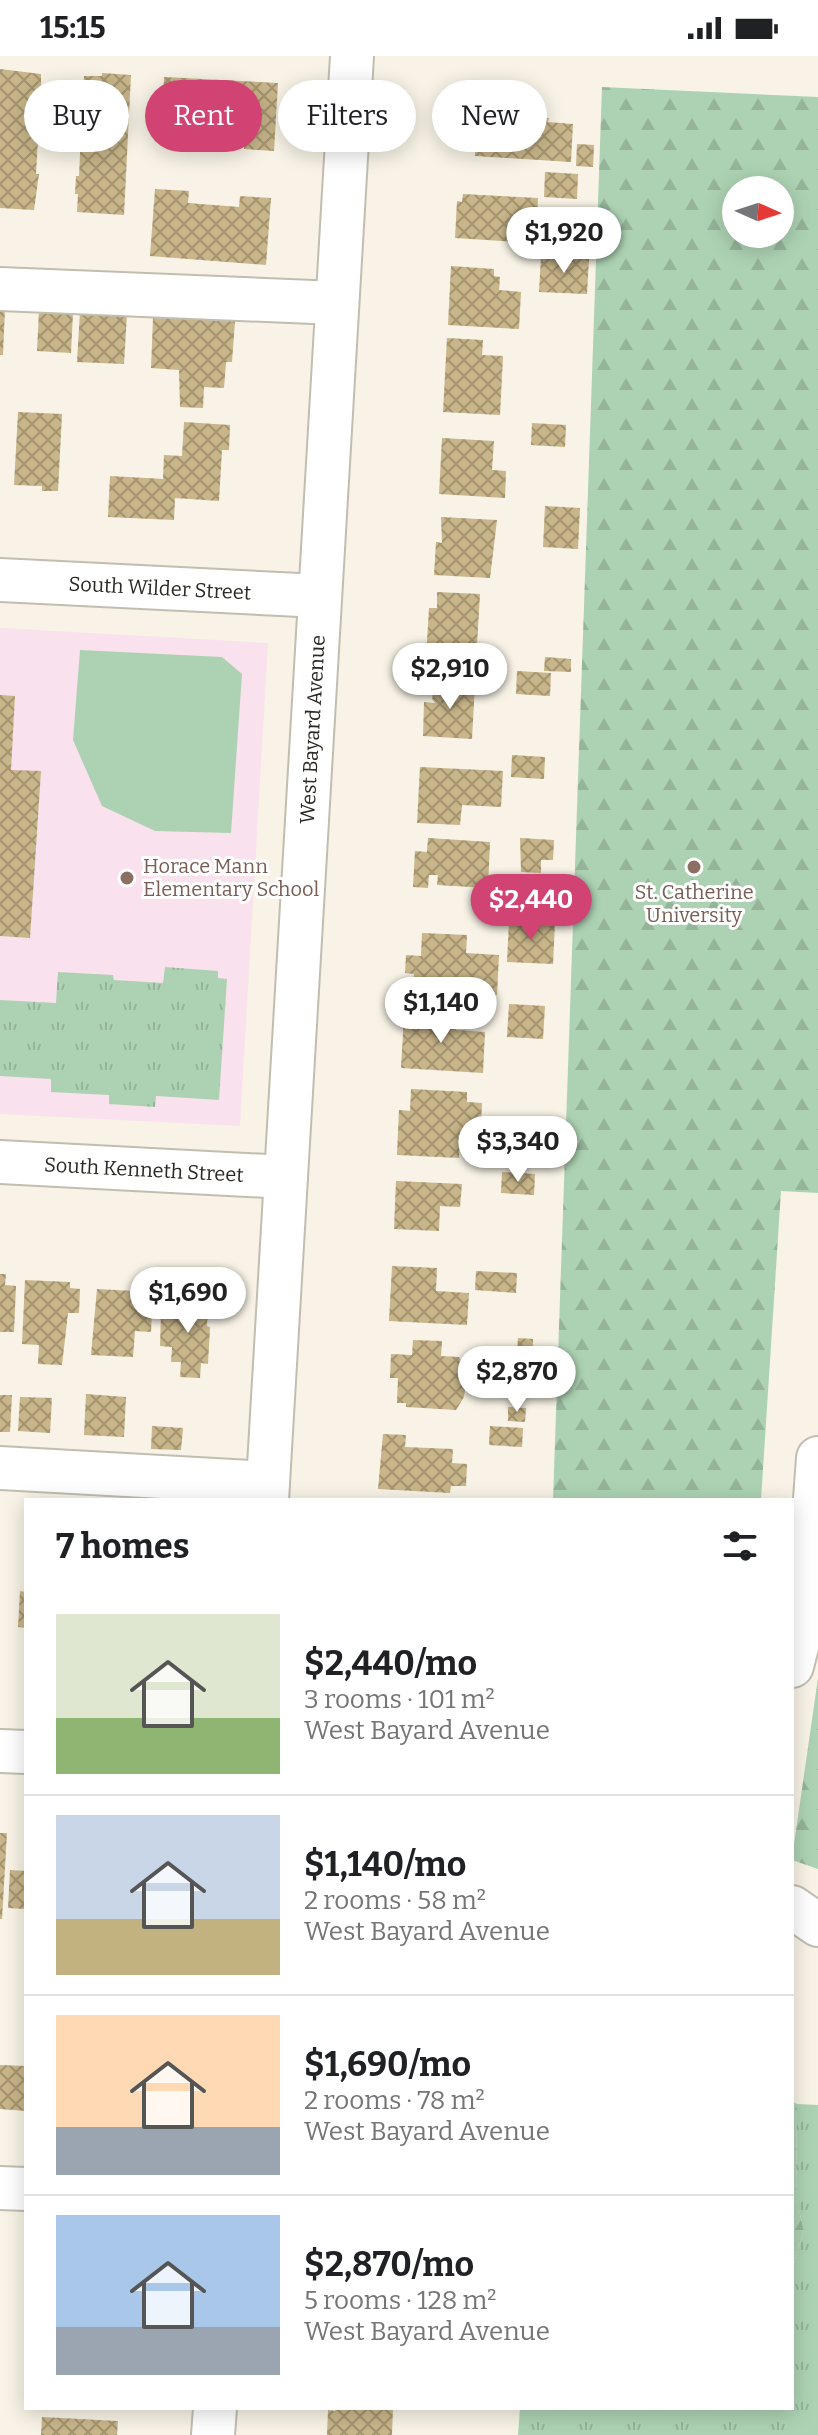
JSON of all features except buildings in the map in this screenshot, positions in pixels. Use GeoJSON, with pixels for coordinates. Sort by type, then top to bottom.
{"type":"FeatureCollection","features":[{"type":"Feature","properties":{"kind":"street","name":"West Bayard Avenue"},"geometry":{"type":"LineString","coordinates":[[268,1491],[352,56]]}},
{"type":"Feature","properties":{"kind":"street"},"geometry":{"type":"LineString","coordinates":[[0,289],[337,303]]}},
{"type":"Feature","properties":{"kind":"street","name":"South Wilder Street"},"geometry":{"type":"LineString","coordinates":[[0,580],[320,596]]}},
{"type":"Feature","properties":{"kind":"street","name":"South Kenneth Street"},"geometry":{"type":"LineString","coordinates":[[0,1162],[286,1177]]}},
{"type":"Feature","properties":{"kind":"street"},"geometry":{"type":"LineString","coordinates":[[794,1658],[807,1608],[818,1458]]}},
{"type":"Feature","properties":{"kind":"street"},"geometry":{"type":"LineString","coordinates":[[0,1468],[268,1491]]}},
{"type":"Feature","properties":{"kind":"street"},"geometry":{"type":"LineString","coordinates":[[0,1751],[24,1752]]}},
{"type":"Feature","properties":{"kind":"street"},"geometry":{"type":"LineString","coordinates":[[794,1908],[818,1925]]}},
{"type":"Feature","properties":{"kind":"street"},"geometry":{"type":"LineString","coordinates":[[0,2188],[24,2189]]}},
{"type":"Feature","properties":{"kind":"street"},"geometry":{"type":"LineString","coordinates":[[213,2435],[215,2410]]}},
{"type":"Feature","properties":{"kind":"shaded area","name":"Horace Mann Elementary School"},"geometry":{"type":"Polygon","coordinates":[[[0,628],[268,643],[240,1126],[0,1114],[0,628]]]}},
{"type":"Feature","properties":{"kind":"green space","name":"St. Catherine University"},"geometry":{"type":"Polygon","coordinates":[[[602,87],[818,97],[818,1193],[781,1191],[761,1498],[553,1498],[602,87]]]}},
{"type":"Feature","properties":{"kind":"green space"},"geometry":{"type":"Polygon","coordinates":[[[80,650],[222,657],[242,674],[231,833],[155,831],[102,806],[73,740],[80,650]]]}},
{"type":"Feature","properties":{"kind":"green space"},"geometry":{"type":"Polygon","coordinates":[[[165,967],[218,971],[218,978],[227,979],[219,1100],[156,1096],[155,1107],[109,1104],[109,1095],[51,1092],[51,1079],[0,1076],[0,1000],[56,1003],[58,972],[113,975],[114,980],[163,983],[165,967]]]}},
{"type":"Feature","properties":{"kind":"green space"},"geometry":{"type":"Polygon","coordinates":[[[818,1678],[818,1869],[794,1861],[818,1678]]]}},
{"type":"Feature","properties":{"kind":"green space"},"geometry":{"type":"Polygon","coordinates":[[[794,2102],[797,2104],[796,2200],[804,2230],[794,2263],[794,2102]]]}},
{"type":"Feature","properties":{"kind":"green space"},"geometry":{"type":"Polygon","coordinates":[[[797,2104],[818,2105],[818,2435],[518,2435],[520,2410],[794,2410],[794,2263],[804,2230],[796,2200],[797,2104]]]}},
{"type":"Feature","properties":{"kind":"place","name":"St. Catherine University"},"geometry":{"type":"Point","coordinates":[694,867]}},
{"type":"Feature","properties":{"kind":"place","name":"Horace Mann Elementary School"},"geometry":{"type":"Point","coordinates":[127,878]}}]}
